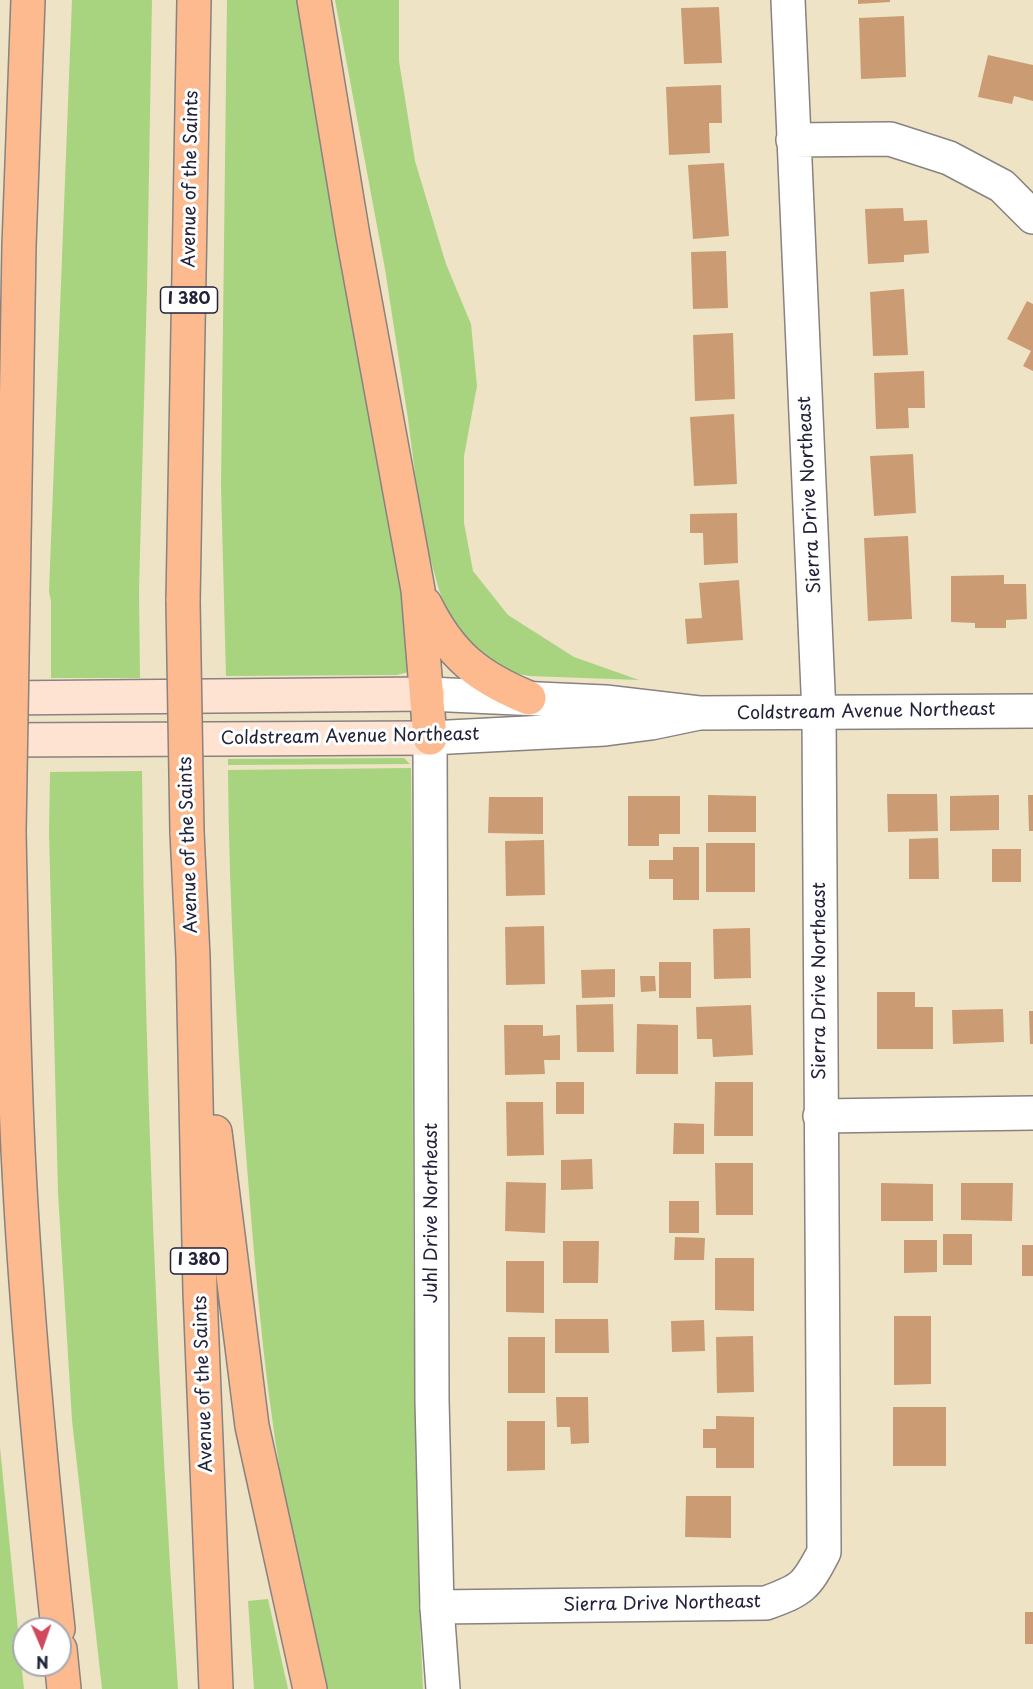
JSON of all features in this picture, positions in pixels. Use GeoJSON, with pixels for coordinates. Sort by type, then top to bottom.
{"type":"FeatureCollection","features":[{"type":"Feature","properties":{"kind":"highway"},"geometry":{"type":"LineString","coordinates":[[28,0],[19,246],[9,832],[18,1140],[34,1381],[57,1617]]}},
{"type":"Feature","properties":{"kind":"highway","name":"Avenue of the Saints"},"geometry":{"type":"LineString","coordinates":[[194,0],[183,601],[200,1292],[216,1689]]}},
{"type":"Feature","properties":{"kind":"highway"},"geometry":{"type":"LineString","coordinates":[[314,0],[353,236],[418,590],[430,738]]}},
{"type":"Feature","properties":{"kind":"highway"},"geometry":{"type":"LineString","coordinates":[[418,590],[441,634],[466,662],[503,687],[529,699]]}},
{"type":"Feature","properties":{"kind":"highway"},"geometry":{"type":"LineString","coordinates":[[193,957],[252,1426],[310,1689]]}},
{"type":"Feature","properties":{"kind":"main road","name":"Coldstream Avenue Northeast"},"geometry":{"type":"LineString","coordinates":[[0,698],[428,694]]}},
{"type":"Feature","properties":{"kind":"main road","name":"Coldstream Avenue Northeast"},"geometry":{"type":"LineString","coordinates":[[0,740],[430,738]]}},
{"type":"Feature","properties":{"kind":"street","name":"Sierra Drive Northeast"},"geometry":{"type":"LineString","coordinates":[[437,1607],[766,1604],[796,1592],[812,1575],[824,1552],[819,714],[788,0]]}},
{"type":"Feature","properties":{"kind":"street"},"geometry":{"type":"LineString","coordinates":[[793,140],[890,139],[915,147],[949,158],[1002,186],[1033,217]]}},
{"type":"Feature","properties":{"kind":"street","name":"Coldstream Avenue Northeast"},"geometry":{"type":"LineString","coordinates":[[428,694],[605,702],[699,713],[1033,711]]}},
{"type":"Feature","properties":{"kind":"street","name":"Coldstream Avenue Northeast"},"geometry":{"type":"LineString","coordinates":[[430,738],[604,729],[651,723],[699,713]]}},
{"type":"Feature","properties":{"kind":"street","name":"Juhl Drive Northeast"},"geometry":{"type":"LineString","coordinates":[[430,738],[432,1400],[437,1607],[443,1689]]}},
{"type":"Feature","properties":{"kind":"street"},"geometry":{"type":"LineString","coordinates":[[820,1116],[1033,1113]]}},
{"type":"Feature","properties":{"kind":"green space"},"geometry":{"type":"Polygon","coordinates":[[[72,0],[152,0],[139,591],[140,678],[51,678],[49,592],[72,0]]]}},
{"type":"Feature","properties":{"kind":"green space"},"geometry":{"type":"Polygon","coordinates":[[[227,0],[297,0],[367,401],[411,631],[413,656],[408,672],[397,675],[226,676],[221,486],[227,0]]]}},
{"type":"Feature","properties":{"kind":"green space"},"geometry":{"type":"Polygon","coordinates":[[[335,0],[399,0],[399,61],[415,161],[446,264],[471,324],[477,386],[464,456],[464,523],[473,571],[508,615],[574,657],[639,680],[529,676],[500,670],[471,652],[455,629],[439,590],[422,529],[385,269],[335,0]]]}},
{"type":"Feature","properties":{"kind":"green space"},"geometry":{"type":"Polygon","coordinates":[[[404,758],[410,764],[228,765],[228,759],[404,758]]]}},
{"type":"Feature","properties":{"kind":"green space"},"geometry":{"type":"Polygon","coordinates":[[[411,768],[414,1344],[423,1689],[327,1689],[306,1605],[281,1479],[264,1351],[251,1222],[237,1026],[228,770],[411,768]]]}},
{"type":"Feature","properties":{"kind":"green space"},"geometry":{"type":"Polygon","coordinates":[[[142,771],[153,1230],[178,1689],[102,1689],[72,1420],[58,1193],[49,832],[50,772],[142,771]]]}},
{"type":"Feature","properties":{"kind":"green space"},"geometry":{"type":"Polygon","coordinates":[[[0,1447],[17,1617],[12,1617],[12,1677],[23,1677],[24,1689],[0,1689],[0,1447]]]}},
{"type":"Feature","properties":{"kind":"green space"},"geometry":{"type":"Polygon","coordinates":[[[268,1599],[288,1689],[254,1689],[248,1601],[268,1599]]]}},
{"type":"Feature","properties":{"kind":"building"},"geometry":{"type":"Polygon","coordinates":[[[858,0],[890,0],[890,2],[858,4],[858,0]]]}},
{"type":"Feature","properties":{"kind":"building"},"geometry":{"type":"Polygon","coordinates":[[[719,7],[722,63],[684,64],[681,8],[719,7]]]}},
{"type":"Feature","properties":{"kind":"building"},"geometry":{"type":"Polygon","coordinates":[[[904,16],[906,77],[861,79],[859,18],[904,16]]]}},
{"type":"Feature","properties":{"kind":"building"},"geometry":{"type":"Polygon","coordinates":[[[988,55],[1033,65],[1033,101],[1014,96],[1012,104],[978,97],[988,55]]]}},
{"type":"Feature","properties":{"kind":"building"},"geometry":{"type":"Polygon","coordinates":[[[721,85],[722,123],[709,123],[710,153],[669,155],[666,87],[721,85]]]}},
{"type":"Feature","properties":{"kind":"building"},"geometry":{"type":"Polygon","coordinates":[[[724,163],[729,236],[693,239],[688,165],[724,163]]]}},
{"type":"Feature","properties":{"kind":"building"},"geometry":{"type":"Polygon","coordinates":[[[903,208],[904,221],[927,220],[929,253],[904,255],[904,262],[868,264],[865,209],[903,208]]]}},
{"type":"Feature","properties":{"kind":"building"},"geometry":{"type":"Polygon","coordinates":[[[726,251],[728,308],[693,309],[691,252],[726,251]]]}},
{"type":"Feature","properties":{"kind":"building"},"geometry":{"type":"Polygon","coordinates":[[[904,289],[908,355],[873,356],[870,292],[904,289]]]}},
{"type":"Feature","properties":{"kind":"building"},"geometry":{"type":"Polygon","coordinates":[[[1027,301],[1033,304],[1033,371],[1023,366],[1031,351],[1007,339],[1027,301]]]}},
{"type":"Feature","properties":{"kind":"building"},"geometry":{"type":"Polygon","coordinates":[[[733,333],[735,399],[695,401],[693,335],[733,333]]]}},
{"type":"Feature","properties":{"kind":"building"},"geometry":{"type":"Polygon","coordinates":[[[924,371],[925,408],[908,408],[909,428],[876,429],[874,373],[924,371]]]}},
{"type":"Feature","properties":{"kind":"building"},"geometry":{"type":"Polygon","coordinates":[[[734,414],[737,484],[694,486],[690,417],[734,414]]]}},
{"type":"Feature","properties":{"kind":"building"},"geometry":{"type":"Polygon","coordinates":[[[913,454],[916,513],[874,516],[870,456],[913,454]]]}},
{"type":"Feature","properties":{"kind":"building"},"geometry":{"type":"Polygon","coordinates":[[[737,513],[738,563],[704,565],[703,533],[690,533],[690,514],[737,513]]]}},
{"type":"Feature","properties":{"kind":"building"},"geometry":{"type":"Polygon","coordinates":[[[908,536],[912,619],[868,621],[864,538],[908,536]]]}},
{"type":"Feature","properties":{"kind":"building"},"geometry":{"type":"Polygon","coordinates":[[[1004,575],[1004,584],[1026,584],[1027,619],[1006,620],[1006,628],[975,628],[975,623],[951,622],[951,576],[1004,575]]]}},
{"type":"Feature","properties":{"kind":"building"},"geometry":{"type":"Polygon","coordinates":[[[739,580],[743,640],[687,644],[685,619],[702,618],[699,583],[739,580]]]}},
{"type":"Feature","properties":{"kind":"building"},"geometry":{"type":"Polygon","coordinates":[[[887,794],[937,794],[938,831],[888,832],[887,794]]]}},
{"type":"Feature","properties":{"kind":"building"},"geometry":{"type":"Polygon","coordinates":[[[708,795],[756,796],[756,832],[708,832],[708,795]]]}},
{"type":"Feature","properties":{"kind":"building"},"geometry":{"type":"Polygon","coordinates":[[[999,795],[999,830],[950,831],[950,796],[999,795]]]}},
{"type":"Feature","properties":{"kind":"building"},"geometry":{"type":"Polygon","coordinates":[[[1028,795],[1033,795],[1033,831],[1029,831],[1028,795]]]}},
{"type":"Feature","properties":{"kind":"building"},"geometry":{"type":"Polygon","coordinates":[[[628,796],[680,796],[680,834],[659,834],[659,846],[628,846],[628,796]]]}},
{"type":"Feature","properties":{"kind":"building"},"geometry":{"type":"Polygon","coordinates":[[[489,797],[543,797],[543,834],[488,833],[489,797]]]}},
{"type":"Feature","properties":{"kind":"building"},"geometry":{"type":"Polygon","coordinates":[[[938,838],[939,879],[909,879],[909,839],[938,838]]]}},
{"type":"Feature","properties":{"kind":"building"},"geometry":{"type":"Polygon","coordinates":[[[544,840],[545,895],[506,896],[505,841],[544,840]]]}},
{"type":"Feature","properties":{"kind":"building"},"geometry":{"type":"Polygon","coordinates":[[[706,843],[755,843],[755,892],[706,892],[706,843]]]}},
{"type":"Feature","properties":{"kind":"building"},"geometry":{"type":"Polygon","coordinates":[[[673,847],[699,847],[699,900],[673,900],[673,879],[649,879],[649,860],[673,860],[673,847]]]}},
{"type":"Feature","properties":{"kind":"building"},"geometry":{"type":"Polygon","coordinates":[[[992,849],[1021,849],[1021,882],[992,882],[992,849]]]}},
{"type":"Feature","properties":{"kind":"building"},"geometry":{"type":"Polygon","coordinates":[[[544,926],[545,984],[506,985],[505,927],[544,926]]]}},
{"type":"Feature","properties":{"kind":"building"},"geometry":{"type":"Polygon","coordinates":[[[750,928],[751,978],[714,979],[713,929],[750,928]]]}},
{"type":"Feature","properties":{"kind":"building"},"geometry":{"type":"Polygon","coordinates":[[[659,962],[691,962],[691,998],[659,998],[659,962]]]}},
{"type":"Feature","properties":{"kind":"building"},"geometry":{"type":"Polygon","coordinates":[[[615,969],[615,997],[582,998],[581,970],[615,969]]]}},
{"type":"Feature","properties":{"kind":"building"},"geometry":{"type":"Polygon","coordinates":[[[640,976],[655,976],[656,991],[641,992],[640,976]]]}},
{"type":"Feature","properties":{"kind":"building"},"geometry":{"type":"Polygon","coordinates":[[[877,992],[915,992],[915,1007],[933,1007],[933,1049],[877,1049],[877,992]]]}},
{"type":"Feature","properties":{"kind":"building"},"geometry":{"type":"Polygon","coordinates":[[[613,1004],[614,1052],[577,1052],[576,1005],[613,1004]]]}},
{"type":"Feature","properties":{"kind":"building"},"geometry":{"type":"Polygon","coordinates":[[[751,1005],[753,1055],[713,1057],[712,1039],[697,1039],[696,1007],[751,1005]]]}},
{"type":"Feature","properties":{"kind":"building"},"geometry":{"type":"Polygon","coordinates":[[[1003,1009],[1004,1042],[953,1044],[952,1010],[1003,1009]]]}},
{"type":"Feature","properties":{"kind":"building"},"geometry":{"type":"Polygon","coordinates":[[[1029,1011],[1033,1011],[1033,1044],[1030,1044],[1029,1011]]]}},
{"type":"Feature","properties":{"kind":"building"},"geometry":{"type":"Polygon","coordinates":[[[637,1024],[678,1025],[678,1074],[636,1074],[637,1024]]]}},
{"type":"Feature","properties":{"kind":"building"},"geometry":{"type":"Polygon","coordinates":[[[504,1025],[543,1025],[543,1036],[560,1035],[560,1060],[544,1060],[545,1074],[505,1075],[504,1025]]]}},
{"type":"Feature","properties":{"kind":"building"},"geometry":{"type":"Polygon","coordinates":[[[556,1082],[584,1082],[584,1114],[556,1114],[556,1082]]]}},
{"type":"Feature","properties":{"kind":"building"},"geometry":{"type":"Polygon","coordinates":[[[715,1082],[753,1082],[753,1136],[714,1136],[715,1082]]]}},
{"type":"Feature","properties":{"kind":"building"},"geometry":{"type":"Polygon","coordinates":[[[506,1102],[543,1102],[544,1155],[507,1156],[506,1102]]]}},
{"type":"Feature","properties":{"kind":"building"},"geometry":{"type":"Polygon","coordinates":[[[674,1123],[704,1124],[704,1154],[673,1154],[674,1123]]]}},
{"type":"Feature","properties":{"kind":"building"},"geometry":{"type":"Polygon","coordinates":[[[592,1159],[593,1189],[561,1190],[561,1160],[592,1159]]]}},
{"type":"Feature","properties":{"kind":"building"},"geometry":{"type":"Polygon","coordinates":[[[715,1163],[753,1163],[753,1215],[716,1215],[715,1163]]]}},
{"type":"Feature","properties":{"kind":"building"},"geometry":{"type":"Polygon","coordinates":[[[506,1182],[546,1183],[545,1233],[505,1231],[506,1182]]]}},
{"type":"Feature","properties":{"kind":"building"},"geometry":{"type":"Polygon","coordinates":[[[881,1183],[933,1184],[933,1221],[881,1221],[881,1183]]]}},
{"type":"Feature","properties":{"kind":"building"},"geometry":{"type":"Polygon","coordinates":[[[961,1183],[1013,1183],[1012,1221],[961,1220],[961,1183]]]}},
{"type":"Feature","properties":{"kind":"building"},"geometry":{"type":"Polygon","coordinates":[[[669,1201],[699,1201],[699,1233],[669,1233],[669,1201]]]}},
{"type":"Feature","properties":{"kind":"building"},"geometry":{"type":"Polygon","coordinates":[[[943,1234],[972,1234],[972,1265],[943,1265],[943,1234]]]}},
{"type":"Feature","properties":{"kind":"building"},"geometry":{"type":"Polygon","coordinates":[[[675,1237],[705,1238],[704,1260],[674,1260],[675,1237]]]}},
{"type":"Feature","properties":{"kind":"building"},"geometry":{"type":"Polygon","coordinates":[[[904,1240],[937,1240],[937,1272],[904,1273],[904,1240]]]}},
{"type":"Feature","properties":{"kind":"building"},"geometry":{"type":"Polygon","coordinates":[[[563,1241],[599,1241],[598,1283],[563,1283],[563,1241]]]}},
{"type":"Feature","properties":{"kind":"building"},"geometry":{"type":"Polygon","coordinates":[[[1022,1245],[1033,1245],[1033,1276],[1022,1276],[1022,1245]]]}},
{"type":"Feature","properties":{"kind":"building"},"geometry":{"type":"Polygon","coordinates":[[[715,1258],[754,1258],[754,1311],[715,1310],[715,1258]]]}},
{"type":"Feature","properties":{"kind":"building"},"geometry":{"type":"Polygon","coordinates":[[[506,1261],[544,1261],[544,1313],[506,1312],[506,1261]]]}},
{"type":"Feature","properties":{"kind":"building"},"geometry":{"type":"Polygon","coordinates":[[[894,1316],[931,1316],[931,1384],[894,1385],[894,1316]]]}},
{"type":"Feature","properties":{"kind":"building"},"geometry":{"type":"Polygon","coordinates":[[[555,1319],[608,1319],[609,1353],[555,1353],[555,1319]]]}},
{"type":"Feature","properties":{"kind":"building"},"geometry":{"type":"Polygon","coordinates":[[[704,1320],[705,1351],[672,1352],[671,1321],[704,1320]]]}},
{"type":"Feature","properties":{"kind":"building"},"geometry":{"type":"Polygon","coordinates":[[[753,1336],[754,1392],[717,1393],[716,1337],[753,1336]]]}},
{"type":"Feature","properties":{"kind":"building"},"geometry":{"type":"Polygon","coordinates":[[[508,1337],[545,1337],[545,1393],[508,1393],[508,1337]]]}},
{"type":"Feature","properties":{"kind":"building"},"geometry":{"type":"Polygon","coordinates":[[[556,1397],[588,1397],[589,1443],[571,1444],[570,1427],[557,1427],[556,1397]]]}},
{"type":"Feature","properties":{"kind":"building"},"geometry":{"type":"Polygon","coordinates":[[[893,1407],[946,1407],[946,1466],[893,1466],[893,1407]]]}},
{"type":"Feature","properties":{"kind":"building"},"geometry":{"type":"Polygon","coordinates":[[[716,1416],[754,1417],[754,1468],[716,1468],[716,1448],[703,1448],[703,1429],[716,1429],[716,1416]]]}},
{"type":"Feature","properties":{"kind":"building"},"geometry":{"type":"Polygon","coordinates":[[[507,1421],[545,1421],[545,1470],[507,1471],[507,1421]]]}},
{"type":"Feature","properties":{"kind":"building"},"geometry":{"type":"Polygon","coordinates":[[[686,1496],[731,1496],[731,1538],[685,1537],[686,1496]]]}},
{"type":"Feature","properties":{"kind":"building"},"geometry":{"type":"Polygon","coordinates":[[[1025,1612],[1033,1612],[1033,1644],[1025,1644],[1025,1612]]]}}]}
